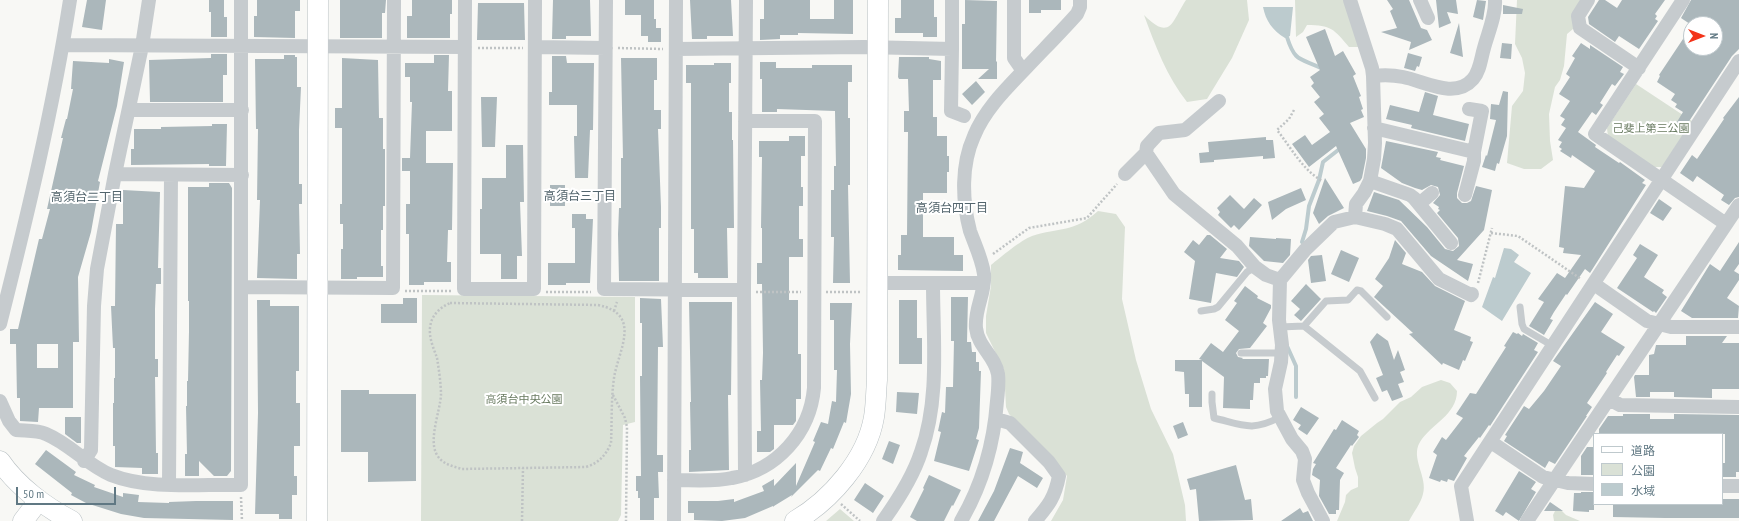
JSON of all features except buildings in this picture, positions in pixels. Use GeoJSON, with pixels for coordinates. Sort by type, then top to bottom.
{"type":"FeatureCollection","features":[{"type":"Feature","properties":{"kind":"street"},"geometry":{"type":"LineString","coordinates":[[0,324],[45,133],[63,45],[70,0]]}},
{"type":"Feature","properties":{"kind":"street"},"geometry":{"type":"LineString","coordinates":[[84,461],[91,450],[94,306],[97,269],[142,46],[149,0]]}},
{"type":"Feature","properties":{"kind":"street"},"geometry":{"type":"LineString","coordinates":[[0,401],[16,430],[46,434],[61,443],[84,461],[112,475],[133,481],[169,484],[241,484],[241,0]]}},
{"type":"Feature","properties":{"kind":"street"},"geometry":{"type":"LineString","coordinates":[[317,521],[318,0]]}},
{"type":"Feature","properties":{"kind":"street"},"geometry":{"type":"LineString","coordinates":[[241,288],[394,288],[394,0]]}},
{"type":"Feature","properties":{"kind":"street"},"geometry":{"type":"LineString","coordinates":[[465,0],[464,289],[534,289],[535,0]]}},
{"type":"Feature","properties":{"kind":"street"},"geometry":{"type":"LineString","coordinates":[[606,0],[604,289],[744,290]]}},
{"type":"Feature","properties":{"kind":"street"},"geometry":{"type":"LineString","coordinates":[[674,521],[676,0]]}},
{"type":"Feature","properties":{"kind":"street"},"geometry":{"type":"LineString","coordinates":[[745,475],[744,290],[746,0]]}},
{"type":"Feature","properties":{"kind":"street"},"geometry":{"type":"LineString","coordinates":[[795,521],[818,505],[848,474],[867,440],[874,417],[877,380],[878,0]]}},
{"type":"Feature","properties":{"kind":"street"},"geometry":{"type":"LineString","coordinates":[[952,0],[951,110],[964,116]]}},
{"type":"Feature","properties":{"kind":"street"},"geometry":{"type":"LineString","coordinates":[[1014,0],[1014,58],[1023,71]]}},
{"type":"Feature","properties":{"kind":"street"},"geometry":{"type":"LineString","coordinates":[[961,521],[970,506],[979,483],[994,434],[998,374],[996,366],[979,341],[976,326],[977,311],[984,274],[966,213],[964,194],[968,152],[983,118],[996,100],[1077,14],[1080,7],[1080,0]]}},
{"type":"Feature","properties":{"kind":"street"},"geometry":{"type":"LineString","coordinates":[[1350,0],[1372,68],[1375,143],[1370,181],[1356,204],[1355,217]]}},
{"type":"Feature","properties":{"kind":"street"},"geometry":{"type":"LineString","coordinates":[[1420,0],[1428,18]]}},
{"type":"Feature","properties":{"kind":"street"},"geometry":{"type":"LineString","coordinates":[[1373,76],[1402,77],[1449,89],[1461,87],[1470,82],[1478,69],[1491,24],[1495,0]]}},
{"type":"Feature","properties":{"kind":"street"},"geometry":{"type":"LineString","coordinates":[[1588,0],[1578,16],[1580,28],[1639,68]]}},
{"type":"Feature","properties":{"kind":"street"},"geometry":{"type":"LineString","coordinates":[[1683,0],[1595,134],[1726,224]]}},
{"type":"Feature","properties":{"kind":"street"},"geometry":{"type":"LineString","coordinates":[[63,45],[465,47]]}},
{"type":"Feature","properties":{"kind":"street"},"geometry":{"type":"LineString","coordinates":[[535,47],[606,48]]}},
{"type":"Feature","properties":{"kind":"street"},"geometry":{"type":"LineString","coordinates":[[676,49],[952,49]]}},
{"type":"Feature","properties":{"kind":"street"},"geometry":{"type":"LineString","coordinates":[[1467,521],[1461,486],[1593,285],[1660,179],[1739,61]]}},
{"type":"Feature","properties":{"kind":"street"},"geometry":{"type":"LineString","coordinates":[[1125,174],[1146,153],[1147,146],[1159,133],[1185,130],[1219,101]]}},
{"type":"Feature","properties":{"kind":"street"},"geometry":{"type":"LineString","coordinates":[[1465,195],[1474,161],[1474,152],[1482,111],[1469,109]]}},
{"type":"Feature","properties":{"kind":"street"},"geometry":{"type":"LineString","coordinates":[[129,110],[242,110]]}},
{"type":"Feature","properties":{"kind":"street"},"geometry":{"type":"LineString","coordinates":[[674,480],[722,480],[745,475],[766,466],[780,457],[799,434],[813,404],[815,121],[745,120]]}},
{"type":"Feature","properties":{"kind":"street"},"geometry":{"type":"LineString","coordinates":[[1374,128],[1474,152]]}},
{"type":"Feature","properties":{"kind":"street"},"geometry":{"type":"LineString","coordinates":[[1146,153],[1174,194],[1237,246],[1255,267],[1266,275],[1280,280]]}},
{"type":"Feature","properties":{"kind":"street"},"geometry":{"type":"LineString","coordinates":[[115,174],[242,175]]}},
{"type":"Feature","properties":{"kind":"street"},"geometry":{"type":"LineString","coordinates":[[169,484],[171,175]]}},
{"type":"Feature","properties":{"kind":"street"},"geometry":{"type":"LineString","coordinates":[[1370,181],[1410,195],[1451,243]]}},
{"type":"Feature","properties":{"kind":"street"},"geometry":{"type":"LineString","coordinates":[[1419,204],[1432,193]]}},
{"type":"Feature","properties":{"kind":"street"},"geometry":{"type":"LineString","coordinates":[[1527,521],[1739,205]]}},
{"type":"Feature","properties":{"kind":"street"},"geometry":{"type":"LineString","coordinates":[[1323,521],[1308,493],[1303,480],[1305,458],[1302,451],[1292,439],[1277,411],[1274,389],[1284,327],[1280,280],[1324,230],[1334,222],[1355,217],[1385,224],[1397,229],[1439,279],[1471,295],[1475,289]]}},
{"type":"Feature","properties":{"kind":"street"},"geometry":{"type":"LineString","coordinates":[[877,283],[983,283]]}},
{"type":"Feature","properties":{"kind":"street"},"geometry":{"type":"LineString","coordinates":[[882,521],[911,475],[921,453],[928,427],[933,400],[933,283]]}},
{"type":"Feature","properties":{"kind":"street"},"geometry":{"type":"LineString","coordinates":[[1593,285],[1647,320],[1658,324],[1670,327],[1739,327]]}},
{"type":"Feature","properties":{"kind":"street"},"geometry":{"type":"LineString","coordinates":[[1609,399],[1620,405],[1739,407]]}},
{"type":"Feature","properties":{"kind":"street"},"geometry":{"type":"LineString","coordinates":[[996,419],[1010,423],[1049,462],[1059,476],[1056,491],[1051,503],[1035,521]]}},
{"type":"Feature","properties":{"kind":"street"},"geometry":{"type":"LineString","coordinates":[[1491,442],[1543,477],[1568,483],[1593,484]]}},
{"type":"Feature","properties":{"kind":"street"},"geometry":{"type":"LineString","coordinates":[[0,461],[8,473],[39,500],[72,521]]}},
{"type":"Feature","properties":{"kind":"street"},"geometry":{"type":"LineString","coordinates":[[1723,486],[1739,486]]}},
{"type":"Feature","properties":{"kind":"street"},"geometry":{"type":"LineString","coordinates":[[23,521],[39,500]]}},
{"type":"Feature","properties":{"kind":"lane"},"geometry":{"type":"LineString","coordinates":[[1201,311],[1218,307],[1247,272],[1255,267]]}},
{"type":"Feature","properties":{"kind":"lane"},"geometry":{"type":"LineString","coordinates":[[1304,326],[1324,303],[1329,300],[1348,300],[1357,290],[1361,291],[1387,317]]}},
{"type":"Feature","properties":{"kind":"lane"},"geometry":{"type":"LineString","coordinates":[[1520,307],[1524,329],[1553,346]]}},
{"type":"Feature","properties":{"kind":"lane"},"geometry":{"type":"LineString","coordinates":[[1284,327],[1304,326],[1360,371],[1375,398]]}},
{"type":"Feature","properties":{"kind":"lane"},"geometry":{"type":"LineString","coordinates":[[1241,353],[1281,353]]}},
{"type":"Feature","properties":{"kind":"lane"},"geometry":{"type":"LineString","coordinates":[[1212,394],[1214,418],[1252,427],[1260,426],[1280,417]]}},
{"type":"Feature","properties":{"kind":"path"},"geometry":{"type":"LineString","coordinates":[[465,47],[535,47]]}},
{"type":"Feature","properties":{"kind":"path"},"geometry":{"type":"LineString","coordinates":[[606,48],[676,49]]}},
{"type":"Feature","properties":{"kind":"path"},"geometry":{"type":"LineString","coordinates":[[1294,110],[1289,119],[1276,130],[1292,148],[1305,168],[1322,181]]}},
{"type":"Feature","properties":{"kind":"path"},"geometry":{"type":"LineString","coordinates":[[981,263],[1029,228],[1087,218],[1125,174]]}},
{"type":"Feature","properties":{"kind":"path"},"geometry":{"type":"LineString","coordinates":[[1475,289],[1492,228]]}},
{"type":"Feature","properties":{"kind":"path"},"geometry":{"type":"LineString","coordinates":[[1491,232],[1518,236],[1593,285]]}},
{"type":"Feature","properties":{"kind":"path"},"geometry":{"type":"LineString","coordinates":[[394,288],[397,291],[460,291],[464,289]]}},
{"type":"Feature","properties":{"kind":"path"},"geometry":{"type":"LineString","coordinates":[[534,289],[536,292],[601,292],[604,289]]}},
{"type":"Feature","properties":{"kind":"path"},"geometry":{"type":"LineString","coordinates":[[450,303],[598,305],[607,307],[621,319],[625,331],[625,341],[614,378],[613,394],[611,443],[608,451],[593,465],[586,467],[462,469],[446,464],[436,453],[434,436],[441,395],[437,360],[431,339],[430,328],[433,317],[440,308],[450,303]]}},
{"type":"Feature","properties":{"kind":"path"},"geometry":{"type":"LineString","coordinates":[[613,394],[625,418],[627,427],[626,521]]}},
{"type":"Feature","properties":{"kind":"path"},"geometry":{"type":"LineString","coordinates":[[522,521],[523,468]]}},
{"type":"Feature","properties":{"kind":"path"},"geometry":{"type":"LineString","coordinates":[[241,484],[242,521]]}},
{"type":"Feature","properties":{"kind":"path"},"geometry":{"type":"LineString","coordinates":[[839,502],[860,521]]}},
{"type":"Feature","properties":{"kind":"green space"},"geometry":{"type":"Polygon","coordinates":[[[1186,0],[1247,0],[1249,20],[1232,58],[1207,99],[1187,102],[1173,82],[1157,49],[1144,15],[1153,23],[1165,28],[1170,26],[1174,21],[1186,0]]]}},
{"type":"Feature","properties":{"kind":"green space"},"geometry":{"type":"Polygon","coordinates":[[[1295,0],[1345,0],[1361,47],[1349,47],[1335,32],[1322,26],[1307,25],[1303,32],[1296,37],[1295,0]]]}},
{"type":"Feature","properties":{"kind":"green space"},"geometry":{"type":"Polygon","coordinates":[[[1517,0],[1580,0],[1573,29],[1567,34],[1564,66],[1560,80],[1555,87],[1549,114],[1550,141],[1553,160],[1541,169],[1524,169],[1507,163],[1512,106],[1523,91],[1525,73],[1522,58],[1515,44],[1517,0]]]}},
{"type":"Feature","properties":{"kind":"green space","name":"己斐上第三公園"},"geometry":{"type":"Polygon","coordinates":[[[1636,84],[1692,121],[1662,167],[1654,167],[1608,137],[1607,128],[1636,84]]]}},
{"type":"Feature","properties":{"kind":"green space"},"geometry":{"type":"Polygon","coordinates":[[[1098,211],[1116,214],[1125,227],[1122,299],[1136,360],[1151,409],[1173,454],[1185,505],[1186,521],[1051,521],[1063,500],[1067,476],[1009,414],[1006,407],[1004,370],[986,333],[986,316],[991,286],[991,265],[1027,238],[1074,226],[1098,211]]]}},
{"type":"Feature","properties":{"kind":"green space","name":"高須台中央公園"},"geometry":{"type":"Polygon","coordinates":[[[422,295],[635,297],[635,422],[623,425],[621,515],[618,521],[421,521],[422,295]]]}},
{"type":"Feature","properties":{"kind":"green space"},"geometry":{"type":"Polygon","coordinates":[[[1441,380],[1450,383],[1457,391],[1456,399],[1453,407],[1443,419],[1430,430],[1417,448],[1418,461],[1424,488],[1421,501],[1409,521],[1337,521],[1345,502],[1346,495],[1351,490],[1358,487],[1358,477],[1352,453],[1354,446],[1361,436],[1383,419],[1400,402],[1411,397],[1422,387],[1441,380]]]}},
{"type":"Feature","properties":{"kind":"green space"},"geometry":{"type":"Polygon","coordinates":[[[840,509],[854,521],[826,521],[840,509]]]}},
{"type":"Feature","properties":{"kind":"green space"},"geometry":{"type":"Polygon","coordinates":[[[1560,509],[1566,515],[1580,521],[1554,521],[1553,515],[1555,511],[1560,509]]]}},
{"type":"Feature","properties":{"kind":"water"},"geometry":{"type":"Polygon","coordinates":[[[1263,7],[1293,7],[1290,36],[1285,38],[1276,32],[1268,21],[1263,7]]]}},
{"type":"Feature","properties":{"kind":"water"},"geometry":{"type":"Polygon","coordinates":[[[1504,248],[1511,249],[1519,255],[1514,262],[1531,273],[1502,321],[1482,307],[1493,277],[1495,278],[1504,248]]]}},
{"type":"Feature","properties":{"kind":"waterway"},"geometry":{"type":"LineString","coordinates":[[1287,37],[1296,56],[1323,69]]}},
{"type":"Feature","properties":{"kind":"waterway"},"geometry":{"type":"LineString","coordinates":[[1302,242],[1306,229],[1309,206],[1319,180],[1323,162],[1342,147]]}},
{"type":"Feature","properties":{"kind":"waterway"},"geometry":{"type":"LineString","coordinates":[[1287,346],[1296,366],[1296,397]]}},
{"type":"Feature","properties":{"kind":"district","name":"高須台三丁目"},"geometry":{"type":"Point","coordinates":[580,197]}},
{"type":"Feature","properties":{"kind":"district","name":"高須台二丁目"},"geometry":{"type":"Point","coordinates":[87,198]}},
{"type":"Feature","properties":{"kind":"district","name":"高須台四丁目"},"geometry":{"type":"Point","coordinates":[952,209]}}]}
